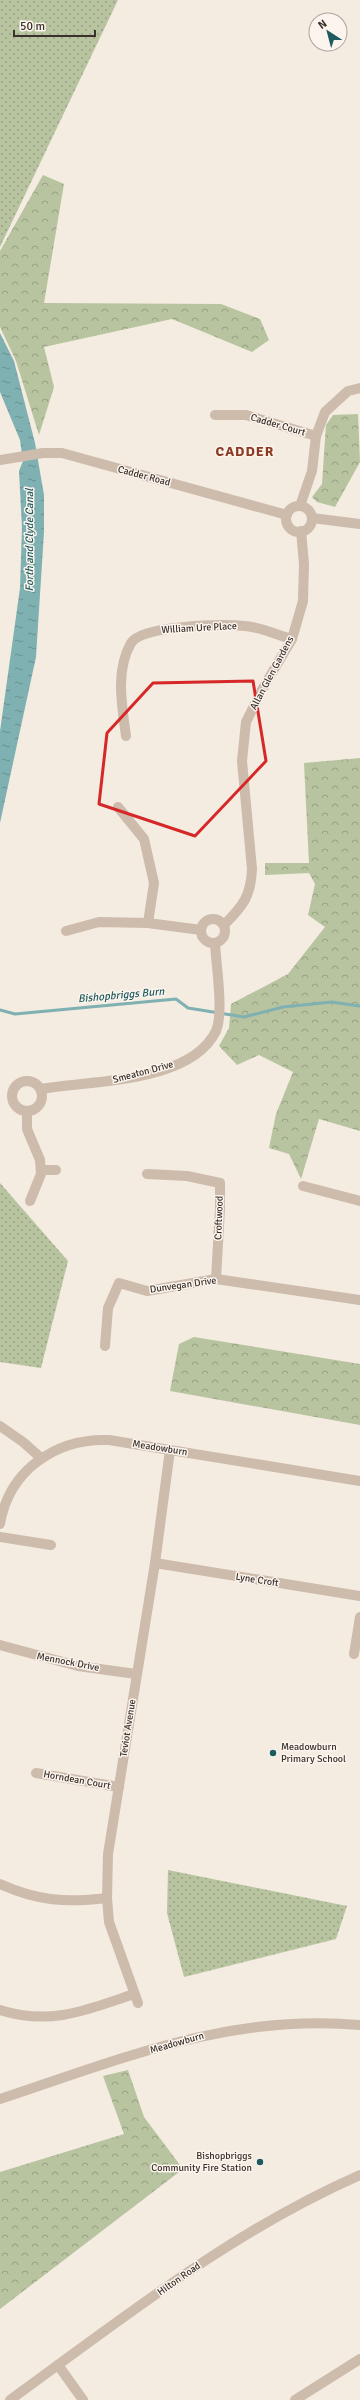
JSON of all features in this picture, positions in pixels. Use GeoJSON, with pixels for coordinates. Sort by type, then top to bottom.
{"type":"FeatureCollection","features":[{"type":"Feature","properties":{"kind":"street"},"geometry":{"type":"LineString","coordinates":[[300,506],[312,471],[316,436],[325,412],[348,391],[360,388]]}},
{"type":"Feature","properties":{"kind":"street","name":"Cadder Court"},"geometry":{"type":"LineString","coordinates":[[216,415],[246,416],[316,436]]}},
{"type":"Feature","properties":{"kind":"street","name":"Cadder Road"},"geometry":{"type":"LineString","coordinates":[[0,460],[43,453],[62,453],[287,515]]}},
{"type":"Feature","properties":{"kind":"street"},"geometry":{"type":"LineString","coordinates":[[300,506],[307,508],[312,518],[310,525],[301,531],[290,527],[287,515],[292,508],[300,506]]}},
{"type":"Feature","properties":{"kind":"street"},"geometry":{"type":"LineString","coordinates":[[312,518],[360,524]]}},
{"type":"Feature","properties":{"kind":"street","name":"Allan Glen Gardens"},"geometry":{"type":"LineString","coordinates":[[224,925],[243,906],[252,886],[252,868],[242,761],[246,722],[263,688],[292,639],[303,601],[304,564],[301,531]]}},
{"type":"Feature","properties":{"kind":"street","name":"William Ure Place"},"geometry":{"type":"LineString","coordinates":[[126,736],[121,696],[123,665],[131,642],[143,633],[163,629],[246,626],[292,639]]}},
{"type":"Feature","properties":{"kind":"street"},"geometry":{"type":"LineString","coordinates":[[118,807],[144,839],[154,883],[148,923]]}},
{"type":"Feature","properties":{"kind":"street"},"geometry":{"type":"LineString","coordinates":[[211,919],[218,920],[224,925],[224,937],[215,943],[205,940],[201,930],[204,923],[211,919]]}},
{"type":"Feature","properties":{"kind":"street"},"geometry":{"type":"LineString","coordinates":[[66,931],[99,922],[148,923],[201,930]]}},
{"type":"Feature","properties":{"kind":"street","name":"Smeaton Drive"},"geometry":{"type":"LineString","coordinates":[[41,1089],[67,1084],[100,1083],[132,1077],[171,1067],[201,1052],[216,1030],[220,1000],[215,943]]}},
{"type":"Feature","properties":{"kind":"street"},"geometry":{"type":"LineString","coordinates":[[22,1081],[33,1082],[41,1089],[41,1102],[35,1109],[27,1111],[21,1110],[13,1103],[12,1093],[14,1088],[22,1081]]}},
{"type":"Feature","properties":{"kind":"street"},"geometry":{"type":"LineString","coordinates":[[27,1111],[28,1130],[40,1160],[41,1170],[41,1174],[30,1201]]}},
{"type":"Feature","properties":{"kind":"street"},"geometry":{"type":"LineString","coordinates":[[41,1170],[56,1170]]}},
{"type":"Feature","properties":{"kind":"street","name":"Croftwood"},"geometry":{"type":"LineString","coordinates":[[147,1174],[187,1176],[220,1183],[216,1280]]}},
{"type":"Feature","properties":{"kind":"street"},"geometry":{"type":"LineString","coordinates":[[303,1186],[360,1201]]}},
{"type":"Feature","properties":{"kind":"street","name":"Dunvegan Drive"},"geometry":{"type":"LineString","coordinates":[[105,1346],[108,1308],[119,1282],[147,1291],[216,1280],[360,1300]]}},
{"type":"Feature","properties":{"kind":"street"},"geometry":{"type":"LineString","coordinates":[[0,1426],[23,1442],[41,1458]]}},
{"type":"Feature","properties":{"kind":"street","name":"Meadowburn"},"geometry":{"type":"LineString","coordinates":[[0,1524],[5,1505],[16,1483],[41,1458],[73,1443],[97,1439],[360,1481]]}},
{"type":"Feature","properties":{"kind":"street","name":"Teviot Avenue"},"geometry":{"type":"LineString","coordinates":[[0,2010],[16,2015],[45,2018],[87,2010],[136,1998],[109,1922],[107,1898],[108,1854],[155,1563],[170,1450]]}},
{"type":"Feature","properties":{"kind":"street"},"geometry":{"type":"LineString","coordinates":[[0,1537],[52,1545]]}},
{"type":"Feature","properties":{"kind":"street","name":"Lyne Croft"},"geometry":{"type":"LineString","coordinates":[[155,1563],[360,1596]]}},
{"type":"Feature","properties":{"kind":"street"},"geometry":{"type":"LineString","coordinates":[[354,1654],[360,1617]]}},
{"type":"Feature","properties":{"kind":"street","name":"Mennock Drive"},"geometry":{"type":"LineString","coordinates":[[0,1645],[78,1666],[136,1674]]}},
{"type":"Feature","properties":{"kind":"street","name":"Horndean Court"},"geometry":{"type":"LineString","coordinates":[[36,1773],[119,1787]]}},
{"type":"Feature","properties":{"kind":"street"},"geometry":{"type":"LineString","coordinates":[[0,1884],[24,1895],[51,1900],[81,1901],[107,1898]]}},
{"type":"Feature","properties":{"kind":"street","name":"Meadowburn"},"geometry":{"type":"LineString","coordinates":[[0,2099],[200,2036],[244,2027],[285,2023],[360,2025]]}},
{"type":"Feature","properties":{"kind":"street","name":"Hilton Road"},"geometry":{"type":"LineString","coordinates":[[10,2400],[191,2269],[288,2211],[360,2175]]}},
{"type":"Feature","properties":{"kind":"street"},"geometry":{"type":"LineString","coordinates":[[294,2400],[360,2359]]}},
{"type":"Feature","properties":{"kind":"street"},"geometry":{"type":"LineString","coordinates":[[58,2366],[83,2400]]}},
{"type":"Feature","properties":{"kind":"highlighted area"},"geometry":{"type":"Polygon","coordinates":[[[253,681],[266,761],[195,836],[99,804],[107,733],[153,683],[253,681]]]}},
{"type":"Feature","properties":{"kind":"green space"},"geometry":{"type":"Polygon","coordinates":[[[0,0],[118,0],[0,247],[0,0]]]}},
{"type":"Feature","properties":{"kind":"green space"},"geometry":{"type":"Polygon","coordinates":[[[43,175],[64,184],[44,303],[221,304],[260,319],[269,340],[252,352],[172,319],[44,347],[54,387],[39,435],[16,361],[0,327],[0,251],[43,175]]]}},
{"type":"Feature","properties":{"kind":"green space"},"geometry":{"type":"Polygon","coordinates":[[[358,414],[360,462],[335,507],[317,502],[312,497],[322,484],[326,425],[333,415],[358,414]]]}},
{"type":"Feature","properties":{"kind":"green space"},"geometry":{"type":"Polygon","coordinates":[[[360,758],[360,1131],[319,1119],[301,1179],[289,1154],[269,1148],[276,1114],[293,1072],[259,1055],[237,1065],[219,1046],[229,1028],[231,1004],[288,974],[325,927],[308,915],[315,884],[309,873],[265,875],[265,863],[309,863],[304,763],[360,758]]]}},
{"type":"Feature","properties":{"kind":"green space"},"geometry":{"type":"Polygon","coordinates":[[[0,1183],[68,1261],[41,1368],[0,1362],[0,1183]]]}},
{"type":"Feature","properties":{"kind":"green space"},"geometry":{"type":"Polygon","coordinates":[[[194,1337],[360,1364],[360,1425],[170,1391],[179,1344],[194,1337]]]}},
{"type":"Feature","properties":{"kind":"green space"},"geometry":{"type":"Polygon","coordinates":[[[168,1870],[347,1906],[336,1939],[184,1977],[167,1913],[168,1870]]]}},
{"type":"Feature","properties":{"kind":"green space"},"geometry":{"type":"Polygon","coordinates":[[[128,2070],[144,2117],[183,2169],[0,2309],[0,2172],[124,2134],[103,2076],[128,2070]]]}},
{"type":"Feature","properties":{"kind":"water","name":"Forth and Clyde Canal"},"geometry":{"type":"Polygon","coordinates":[[[0,333],[14,361],[35,443],[44,495],[44,532],[36,657],[0,823],[0,731],[20,588],[22,528],[19,471],[23,461],[20,440],[0,392],[0,333]]]}},
{"type":"Feature","properties":{"kind":"waterway","name":"Bishopbriggs Burn"},"geometry":{"type":"LineString","coordinates":[[0,1010],[15,1014],[176,999],[188,1008],[244,1017],[283,1007],[332,1002],[359,1006]]}},
{"type":"Feature","properties":{"kind":"place","name":"Meadowburn Primary School"},"geometry":{"type":"Point","coordinates":[273,1753]}},
{"type":"Feature","properties":{"kind":"place","name":"Bishopbriggs Community Fire Station"},"geometry":{"type":"Point","coordinates":[260,2162]}},
{"type":"Feature","properties":{"kind":"district","name":"CADDER"},"geometry":{"type":"Point","coordinates":[245,451]}}]}
